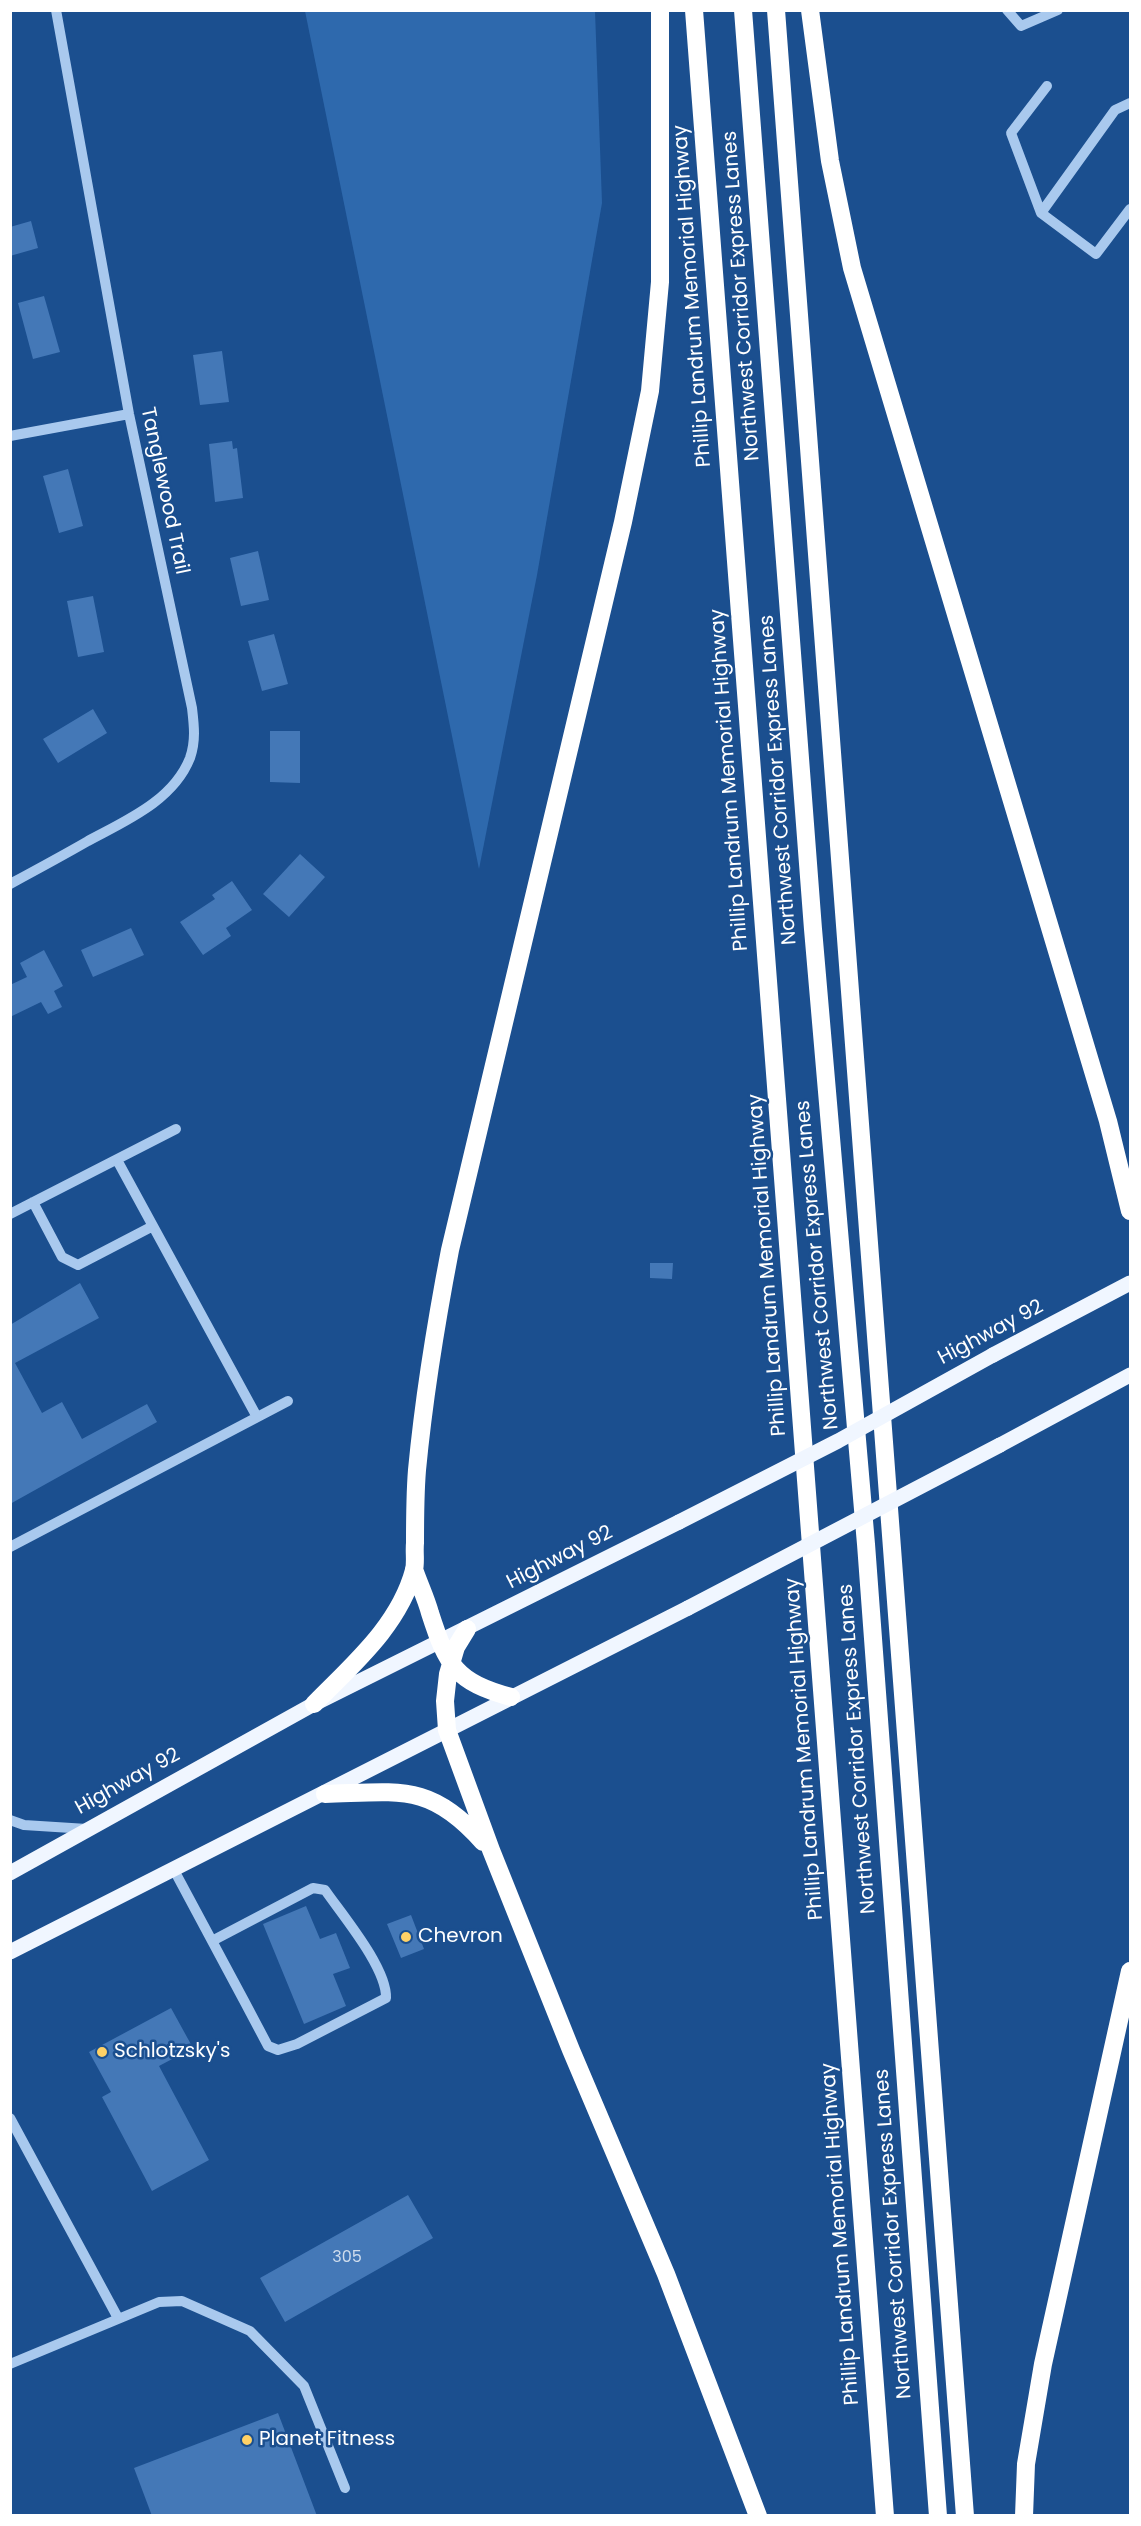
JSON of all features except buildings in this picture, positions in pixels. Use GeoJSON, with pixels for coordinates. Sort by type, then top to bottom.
{"type":"FeatureCollection","features":[{"type":"Feature","properties":{"kind":"highway"},"geometry":{"type":"LineString","coordinates":[[511,1697],[486,1690],[465,1678],[450,1664],[439,1642],[414,1569],[416,1480],[420,1432],[450,1250],[622,522],[650,391],[660,282],[660,10]]}},
{"type":"Feature","properties":{"kind":"highway","name":"Phillip Landrum Memorial Highway"},"geometry":{"type":"LineString","coordinates":[[694,10],[885,2516]]}},
{"type":"Feature","properties":{"kind":"highway","name":"Northwest Corridor Express Lanes"},"geometry":{"type":"LineString","coordinates":[[743,10],[814,941],[866,1544],[938,2516]]}},
{"type":"Feature","properties":{"kind":"highway"},"geometry":{"type":"LineString","coordinates":[[776,10],[966,2516]]}},
{"type":"Feature","properties":{"kind":"highway"},"geometry":{"type":"LineString","coordinates":[[810,10],[830,161],[854,278],[1108,1121],[1131,1211]]}},
{"type":"Feature","properties":{"kind":"highway"},"geometry":{"type":"LineString","coordinates":[[1108,1121],[1131,1150]]}},
{"type":"Feature","properties":{"kind":"highway"},"geometry":{"type":"LineString","coordinates":[[314,1704],[386,1627],[414,1569]]}},
{"type":"Feature","properties":{"kind":"highway"},"geometry":{"type":"LineString","coordinates":[[467,1629],[450,1664],[445,1701],[447,1730],[490,1850],[666,2274],[759,2516]]}},
{"type":"Feature","properties":{"kind":"highway"},"geometry":{"type":"LineString","coordinates":[[325,1794],[387,1792],[410,1793],[430,1798],[464,1820],[490,1850]]}},
{"type":"Feature","properties":{"kind":"highway"},"geometry":{"type":"LineString","coordinates":[[1024,2516],[1026,2464],[1043,2364],[1131,1971]]}},
{"type":"Feature","properties":{"kind":"main road","name":"Highway 92"},"geometry":{"type":"LineString","coordinates":[[10,1873],[314,1704],[838,1441],[993,1355],[1131,1283]]}},
{"type":"Feature","properties":{"kind":"main road"},"geometry":{"type":"LineString","coordinates":[[10,1952],[688,1608],[1131,1375]]}},
{"type":"Feature","properties":{"kind":"street","name":"Tanglewood Trail"},"geometry":{"type":"LineString","coordinates":[[10,884],[161,797],[179,778],[190,758],[195,734],[192,708],[129,414],[56,10]]}},
{"type":"Feature","properties":{"kind":"street"},"geometry":{"type":"LineString","coordinates":[[1007,10],[1021,26],[1058,10]]}},
{"type":"Feature","properties":{"kind":"street"},"geometry":{"type":"LineString","coordinates":[[1047,86],[1011,133],[1041,213],[1096,254],[1131,209]]}},
{"type":"Feature","properties":{"kind":"street"},"geometry":{"type":"LineString","coordinates":[[1041,213],[1115,110],[1131,103]]}},
{"type":"Feature","properties":{"kind":"street"},"geometry":{"type":"LineString","coordinates":[[10,436],[129,414]]}},
{"type":"Feature","properties":{"kind":"street"},"geometry":{"type":"LineString","coordinates":[[10,1214],[176,1129]]}},
{"type":"Feature","properties":{"kind":"street"},"geometry":{"type":"LineString","coordinates":[[117,1160],[257,1417]]}},
{"type":"Feature","properties":{"kind":"street"},"geometry":{"type":"LineString","coordinates":[[33,1202],[62,1257],[78,1265],[153,1226]]}},
{"type":"Feature","properties":{"kind":"street"},"geometry":{"type":"LineString","coordinates":[[10,1547],[288,1401]]}},
{"type":"Feature","properties":{"kind":"street"},"geometry":{"type":"LineString","coordinates":[[10,1820],[24,1825],[87,1829]]}},
{"type":"Feature","properties":{"kind":"street"},"geometry":{"type":"LineString","coordinates":[[174,1870],[268,2046],[278,2049],[297,2044],[386,1998],[381,1972],[325,1890],[313,1888],[212,1941]]}},
{"type":"Feature","properties":{"kind":"street"},"geometry":{"type":"LineString","coordinates":[[10,2118],[118,2319]]}},
{"type":"Feature","properties":{"kind":"street"},"geometry":{"type":"LineString","coordinates":[[10,2364],[159,2302],[182,2301],[250,2331],[304,2386],[345,2488]]}},
{"type":"Feature","properties":{"kind":"shaded area"},"geometry":{"type":"Polygon","coordinates":[[[305,11],[595,11],[602,203],[537,575],[479,869],[305,11]]]}},
{"type":"Feature","properties":{"kind":"place","name":"Chevron"},"geometry":{"type":"Point","coordinates":[406,1937]}},
{"type":"Feature","properties":{"kind":"place","name":"Schlotzsky's"},"geometry":{"type":"Point","coordinates":[102,2052]}},
{"type":"Feature","properties":{"kind":"place","name":"Planet Fitness"},"geometry":{"type":"Point","coordinates":[247,2440]}}]}
